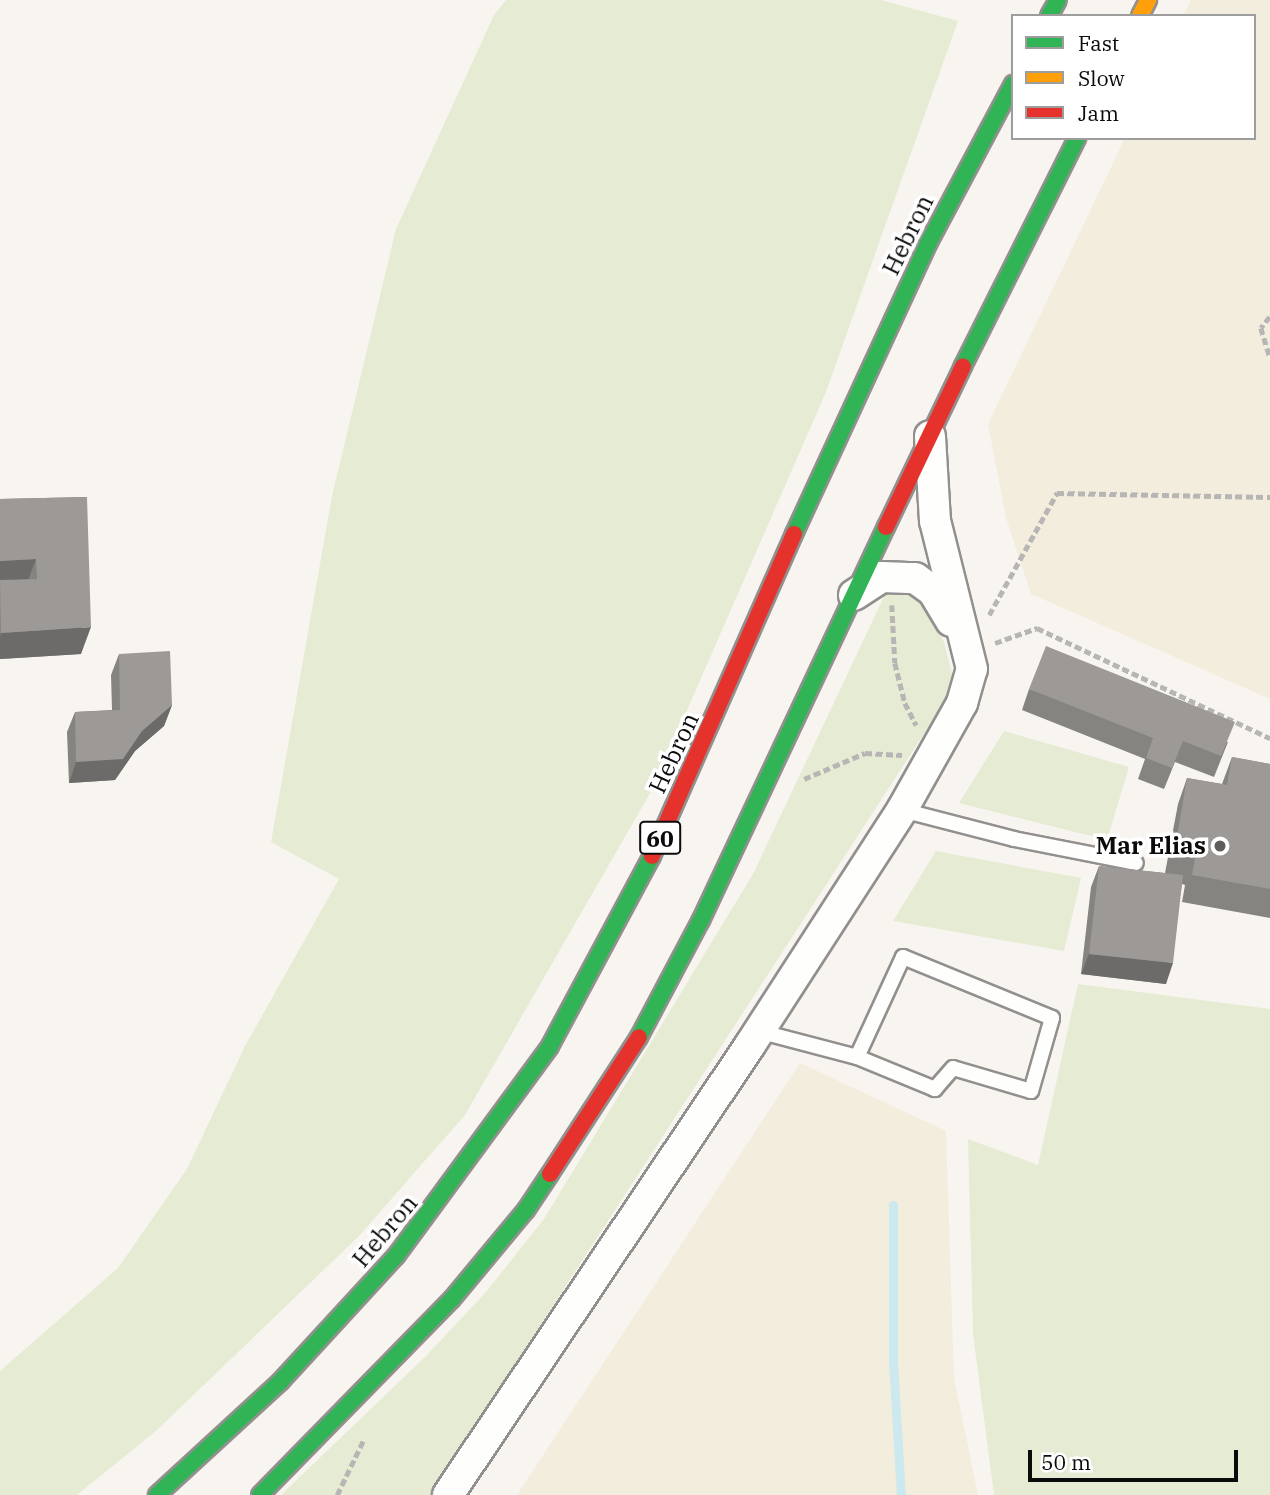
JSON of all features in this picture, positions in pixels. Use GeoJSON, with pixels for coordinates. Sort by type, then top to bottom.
{"type":"FeatureCollection","features":[{"type":"Feature","properties":{"kind":"highway","name":"Hebron"},"geometry":{"type":"LineString","coordinates":[[158,1495],[280,1382],[396,1256],[550,1046],[651,858],[844,423],[929,242],[1011,87]]}},
{"type":"Feature","properties":{"kind":"highway"},"geometry":{"type":"LineString","coordinates":[[260,1495],[452,1298],[526,1210],[644,1029],[758,799],[930,433],[1076,140]]}},
{"type":"Feature","properties":{"kind":"street"},"geometry":{"type":"LineString","coordinates":[[448,1495],[902,810],[970,685],[968,653],[935,521],[930,433]]}},
{"type":"Feature","properties":{"kind":"street"},"geometry":{"type":"LineString","coordinates":[[854,595],[871,581],[892,576],[915,578],[933,591],[968,653]]}},
{"type":"Feature","properties":{"kind":"lane"},"geometry":{"type":"LineString","coordinates":[[902,810],[1014,839],[1136,863]]}},
{"type":"Feature","properties":{"kind":"lane"},"geometry":{"type":"LineString","coordinates":[[758,1031],[858,1057],[934,1089],[953,1068],[1031,1091],[1052,1018],[903,957],[858,1057]]}},
{"type":"Feature","properties":{"kind":"path"},"geometry":{"type":"LineString","coordinates":[[1270,317],[1261,328],[1270,358]]}},
{"type":"Feature","properties":{"kind":"path"},"geometry":{"type":"LineString","coordinates":[[968,653],[1057,493],[1270,497]]}},
{"type":"Feature","properties":{"kind":"path"},"geometry":{"type":"LineString","coordinates":[[892,576],[895,663],[905,703],[932,757]]}},
{"type":"Feature","properties":{"kind":"path"},"geometry":{"type":"LineString","coordinates":[[968,653],[1037,628],[1270,738]]}},
{"type":"Feature","properties":{"kind":"path"},"geometry":{"type":"LineString","coordinates":[[758,799],[865,752],[932,757]]}},
{"type":"Feature","properties":{"kind":"shaded area"},"geometry":{"type":"Polygon","coordinates":[[[1191,0],[1270,0],[1270,699],[1031,594],[1006,518],[988,424],[1124,140],[1256,140],[1256,14],[1184,14],[1191,0]]]}},
{"type":"Feature","properties":{"kind":"shaded area"},"geometry":{"type":"Polygon","coordinates":[[[800,1063],[946,1131],[954,1378],[978,1495],[517,1495],[800,1063]]]}},
{"type":"Feature","properties":{"kind":"green space"},"geometry":{"type":"Polygon","coordinates":[[[506,0],[881,0],[958,21],[826,392],[653,788],[465,1115],[358,1237],[157,1430],[77,1495],[0,1495],[0,1371],[118,1268],[187,1169],[245,1046],[339,879],[271,842],[332,496],[396,229],[494,15],[506,0]]]}},
{"type":"Feature","properties":{"kind":"green space"},"geometry":{"type":"Polygon","coordinates":[[[889,586],[918,595],[944,642],[955,686],[430,1495],[281,1495],[426,1356],[486,1292],[544,1219],[753,874],[889,586]]]}},
{"type":"Feature","properties":{"kind":"green space"},"geometry":{"type":"Polygon","coordinates":[[[1004,731],[1129,767],[1107,840],[959,803],[1004,731]]]}},
{"type":"Feature","properties":{"kind":"green space"},"geometry":{"type":"Polygon","coordinates":[[[936,851],[1081,878],[1064,951],[893,921],[936,851]]]}},
{"type":"Feature","properties":{"kind":"green space"},"geometry":{"type":"Polygon","coordinates":[[[1078,984],[1270,1009],[1270,1495],[994,1495],[973,1334],[968,1139],[1038,1165],[1078,984]]]}},
{"type":"Feature","properties":{"kind":"building"},"geometry":{"type":"Polygon","coordinates":[[[87,497],[91,627],[1,633],[0,580],[37,579],[36,559],[0,561],[0,499],[87,497]]]}},
{"type":"Feature","properties":{"kind":"building"},"geometry":{"type":"Polygon","coordinates":[[[1046,646],[1235,722],[1221,756],[1183,741],[1172,768],[1146,758],[1153,738],[1029,689],[1046,646]]]}},
{"type":"Feature","properties":{"kind":"building"},"geometry":{"type":"Polygon","coordinates":[[[170,651],[172,705],[142,731],[123,759],[76,762],[75,712],[120,710],[119,654],[170,651]]]}},
{"type":"Feature","properties":{"kind":"building","name":"Mar Elias"},"geometry":{"type":"Polygon","coordinates":[[[1232,757],[1270,764],[1270,889],[1192,875],[1195,858],[1174,854],[1187,778],[1227,785],[1232,757]]]}},
{"type":"Feature","properties":{"kind":"building"},"geometry":{"type":"Polygon","coordinates":[[[1099,866],[1183,875],[1173,963],[1089,954],[1099,866]]]}},
{"type":"Feature","properties":{"kind":"waterway"},"geometry":{"type":"LineString","coordinates":[[893,1205],[893,1362],[901,1495]]}},
{"type":"Feature","properties":{"kind":"traffic: fast"},"geometry":{"type":"LineString","coordinates":[[1050,14],[1058,0]]}},
{"type":"Feature","properties":{"kind":"traffic: fast"},"geometry":{"type":"LineString","coordinates":[[794,534],[929,242],[1011,88]]}},
{"type":"Feature","properties":{"kind":"traffic: fast"},"geometry":{"type":"LineString","coordinates":[[963,366],[1076,140]]}},
{"type":"Feature","properties":{"kind":"traffic: fast"},"geometry":{"type":"LineString","coordinates":[[639,1037],[701,920],[886,527]]}},
{"type":"Feature","properties":{"kind":"traffic: fast"},"geometry":{"type":"LineString","coordinates":[[157,1495],[280,1382],[396,1256],[550,1046],[652,856]]}},
{"type":"Feature","properties":{"kind":"traffic: fast"},"geometry":{"type":"LineString","coordinates":[[260,1495],[452,1299],[526,1210],[550,1174]]}},
{"type":"Feature","properties":{"kind":"traffic: slow"},"geometry":{"type":"LineString","coordinates":[[1141,14],[1148,0]]}},
{"type":"Feature","properties":{"kind":"traffic: jam"},"geometry":{"type":"LineString","coordinates":[[886,527],[963,366]]}},
{"type":"Feature","properties":{"kind":"traffic: jam"},"geometry":{"type":"LineString","coordinates":[[652,856],[794,534]]}},
{"type":"Feature","properties":{"kind":"traffic: jam"},"geometry":{"type":"LineString","coordinates":[[550,1174],[639,1037]]}},
{"type":"Feature","properties":{"kind":"place","name":"Mar Elias"},"geometry":{"type":"Point","coordinates":[1220,846]}}]}
